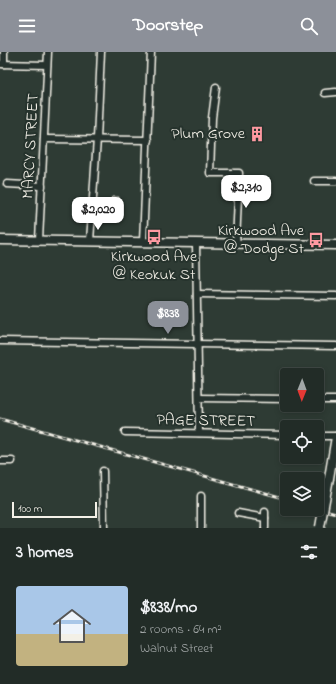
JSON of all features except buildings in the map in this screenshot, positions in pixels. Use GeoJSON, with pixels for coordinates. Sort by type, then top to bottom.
{"type":"FeatureCollection","features":[{"type":"Feature","properties":{"kind":"main road"},"geometry":{"type":"LineString","coordinates":[[0,240],[336,245]]}},
{"type":"Feature","properties":{"kind":"main road"},"geometry":{"type":"LineString","coordinates":[[320,528],[336,436]]}},
{"type":"Feature","properties":{"kind":"street"},"geometry":{"type":"LineString","coordinates":[[4,52],[2,64],[47,65]]}},
{"type":"Feature","properties":{"kind":"street","name":"MARCY STREET"},"geometry":{"type":"LineString","coordinates":[[39,240],[48,52]]}},
{"type":"Feature","properties":{"kind":"street"},"geometry":{"type":"LineString","coordinates":[[90,241],[101,52]]}},
{"type":"Feature","properties":{"kind":"street"},"geometry":{"type":"LineString","coordinates":[[143,242],[151,52]]}},
{"type":"Feature","properties":{"kind":"street"},"geometry":{"type":"LineString","coordinates":[[216,87],[212,118],[210,173],[239,174],[236,244]]}},
{"type":"Feature","properties":{"kind":"street"},"geometry":{"type":"LineString","coordinates":[[325,93],[336,92]]}},
{"type":"Feature","properties":{"kind":"street"},"geometry":{"type":"LineString","coordinates":[[44,138],[148,140]]}},
{"type":"Feature","properties":{"kind":"street"},"geometry":{"type":"LineString","coordinates":[[314,181],[336,181]]}},
{"type":"Feature","properties":{"kind":"street"},"geometry":{"type":"LineString","coordinates":[[7,184],[42,186]]}},
{"type":"Feature","properties":{"kind":"street"},"geometry":{"type":"LineString","coordinates":[[196,243],[199,433]]}},
{"type":"Feature","properties":{"kind":"street"},"geometry":{"type":"LineString","coordinates":[[197,294],[336,296]]}},
{"type":"Feature","properties":{"kind":"street"},"geometry":{"type":"LineString","coordinates":[[0,340],[336,346]]}},
{"type":"Feature","properties":{"kind":"street"},"geometry":{"type":"LineString","coordinates":[[199,398],[280,400]]}},
{"type":"Feature","properties":{"kind":"street"},"geometry":{"type":"LineString","coordinates":[[324,400],[336,400]]}},
{"type":"Feature","properties":{"kind":"street","name":"PAGE STREET"},"geometry":{"type":"LineString","coordinates":[[125,432],[280,435]]}},
{"type":"Feature","properties":{"kind":"street"},"geometry":{"type":"LineString","coordinates":[[324,436],[336,436]]}},
{"type":"Feature","properties":{"kind":"street"},"geometry":{"type":"LineString","coordinates":[[0,461],[12,461]]}},
{"type":"Feature","properties":{"kind":"street"},"geometry":{"type":"LineString","coordinates":[[103,470],[104,528]]}},
{"type":"Feature","properties":{"kind":"street"},"geometry":{"type":"LineString","coordinates":[[201,496],[201,528]]}},
{"type":"Feature","properties":{"kind":"street"},"geometry":{"type":"LineString","coordinates":[[238,512],[265,515],[265,528]]}},
{"type":"Feature","properties":{"kind":"railway"},"geometry":{"type":"LineString","coordinates":[[0,419],[280,497]]}},
{"type":"Feature","properties":{"kind":"railway"},"geometry":{"type":"LineString","coordinates":[[324,510],[336,513]]}},
{"type":"Feature","properties":{"kind":"place","name":"Plum Grove"},"geometry":{"type":"Point","coordinates":[257,134]}},
{"type":"Feature","properties":{"kind":"place","name":"Kirkwood Ave @ Keokuk St"},"geometry":{"type":"Point","coordinates":[154,237]}},
{"type":"Feature","properties":{"kind":"place","name":"Kirkwood Ave @ Dodge St"},"geometry":{"type":"Point","coordinates":[316,240]}}]}
